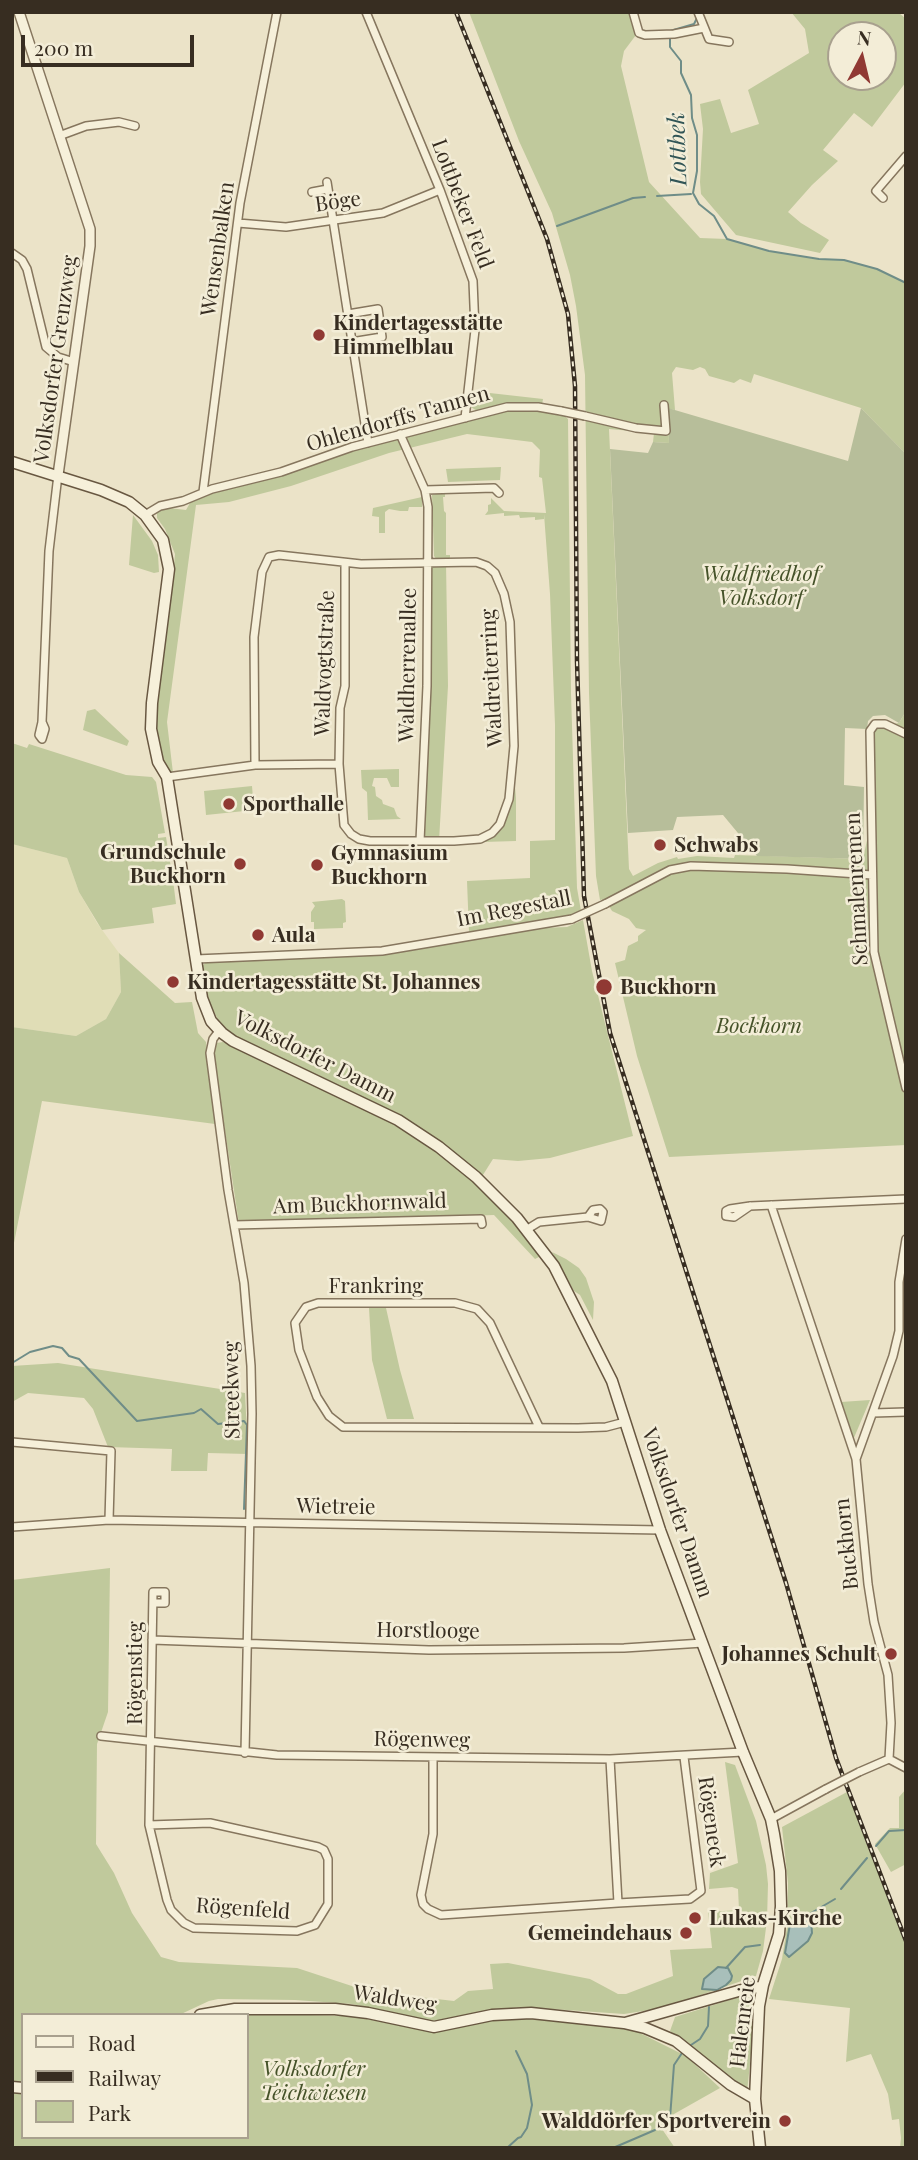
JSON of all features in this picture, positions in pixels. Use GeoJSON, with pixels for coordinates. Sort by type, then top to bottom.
{"type":"FeatureCollection","features":[{"type":"Feature","properties":{"kind":"main road","name":"Volksdorfer Damm"},"geometry":{"type":"LineString","coordinates":[[12,461],[129,502],[145,514],[163,540],[169,569],[150,715],[158,762],[167,777],[205,1009],[219,1031],[238,1044],[376,1108],[418,1132],[476,1177],[526,1230],[554,1266],[612,1381],[660,1530],[743,1752],[771,1819]]}},
{"type":"Feature","properties":{"kind":"main road","name":"Halenreie"},"geometry":{"type":"LineString","coordinates":[[760,2148],[755,2099],[762,1987],[779,1934],[781,1906],[780,1871],[771,1819]]}},
{"type":"Feature","properties":{"kind":"main road","name":"Waldweg"},"geometry":{"type":"LineString","coordinates":[[624,2023],[749,1988],[762,1987]]}},
{"type":"Feature","properties":{"kind":"main road","name":"Waldweg"},"geometry":{"type":"LineString","coordinates":[[212,2013],[235,2009],[346,2010],[434,2026],[492,2015],[531,2013],[624,2023],[663,2035],[684,2047],[731,2085],[755,2099]]}},
{"type":"Feature","properties":{"kind":"street"},"geometry":{"type":"LineString","coordinates":[[266,12],[277,14]]}},
{"type":"Feature","properties":{"kind":"street","name":"Lottbeker Feld"},"geometry":{"type":"LineString","coordinates":[[366,12],[469,267],[475,298],[475,330],[465,418]]}},
{"type":"Feature","properties":{"kind":"street"},"geometry":{"type":"LineString","coordinates":[[633,12],[639,33],[651,36],[704,28]]}},
{"type":"Feature","properties":{"kind":"street"},"geometry":{"type":"LineString","coordinates":[[698,12],[708,37],[713,41],[729,42]]}},
{"type":"Feature","properties":{"kind":"street","name":"Wensenbalken"},"geometry":{"type":"LineString","coordinates":[[203,492],[238,223],[277,14]]}},
{"type":"Feature","properties":{"kind":"street","name":"Volksdorfer Grenzweg"},"geometry":{"type":"LineString","coordinates":[[17,20],[60,136],[90,229],[47,575],[42,722]]}},
{"type":"Feature","properties":{"kind":"street"},"geometry":{"type":"LineString","coordinates":[[60,136],[86,126],[118,122],[135,125]]}},
{"type":"Feature","properties":{"kind":"street"},"geometry":{"type":"LineString","coordinates":[[883,198],[876,191],[906,156]]}},
{"type":"Feature","properties":{"kind":"street"},"geometry":{"type":"LineString","coordinates":[[312,192],[328,185],[368,443]]}},
{"type":"Feature","properties":{"kind":"street","name":"Böge"},"geometry":{"type":"LineString","coordinates":[[238,223],[277,228],[385,213],[440,190]]}},
{"type":"Feature","properties":{"kind":"street"},"geometry":{"type":"LineString","coordinates":[[12,253],[22,260],[27,269],[46,347],[58,357],[74,362]]}},
{"type":"Feature","properties":{"kind":"street"},"geometry":{"type":"LineString","coordinates":[[348,314],[377,309],[382,337],[351,342]]}},
{"type":"Feature","properties":{"kind":"street","name":"Ohlendorffs Tannen"},"geometry":{"type":"LineString","coordinates":[[145,514],[160,506],[183,501],[203,492],[368,443],[508,407],[538,407],[636,428],[666,431],[664,405]]}},
{"type":"Feature","properties":{"kind":"street","name":"Waldherrenallee"},"geometry":{"type":"LineString","coordinates":[[400,434],[425,490],[428,512],[427,695],[420,841]]}},
{"type":"Feature","properties":{"kind":"street"},"geometry":{"type":"LineString","coordinates":[[425,490],[494,488],[499,493]]}},
{"type":"Feature","properties":{"kind":"street","name":"Waldreiterring"},"geometry":{"type":"LineString","coordinates":[[255,765],[254,638],[265,562],[272,556],[345,564],[476,562],[491,569],[499,579],[504,594],[511,637],[514,746],[510,794],[503,818],[492,833],[480,839],[365,841],[351,834],[343,818],[339,764]]}},
{"type":"Feature","properties":{"kind":"street","name":"Waldvogtstraße"},"geometry":{"type":"LineString","coordinates":[[339,764],[340,708],[345,686],[345,564]]}},
{"type":"Feature","properties":{"kind":"street","name":"Schmalenremen"},"geometry":{"type":"LineString","coordinates":[[906,734],[885,724],[875,724],[871,728],[874,952],[902,1050],[906,1088]]}},
{"type":"Feature","properties":{"kind":"street"},"geometry":{"type":"LineString","coordinates":[[167,777],[255,765],[339,764]]}},
{"type":"Feature","properties":{"kind":"street","name":"Im Regestall"},"geometry":{"type":"LineString","coordinates":[[196,959],[382,951],[572,919],[670,870],[691,866],[872,875]]}},
{"type":"Feature","properties":{"kind":"street","name":"Streekweg"},"geometry":{"type":"LineString","coordinates":[[219,1031],[213,1039],[210,1053],[246,1296],[251,1366],[245,1753]]}},
{"type":"Feature","properties":{"kind":"street"},"geometry":{"type":"LineString","coordinates":[[750,1206],[906,1199]]}},
{"type":"Feature","properties":{"kind":"street","name":"Buckhorn"},"geometry":{"type":"LineString","coordinates":[[771,1205],[856,1459],[868,1584],[874,1622],[888,1675],[891,1723],[889,1759]]}},
{"type":"Feature","properties":{"kind":"street"},"geometry":{"type":"LineString","coordinates":[[526,1230],[539,1222],[588,1217]]}},
{"type":"Feature","properties":{"kind":"street","name":"Am Buckhornwald"},"geometry":{"type":"LineString","coordinates":[[234,1226],[481,1219],[482,1224]]}},
{"type":"Feature","properties":{"kind":"street"},"geometry":{"type":"LineString","coordinates":[[856,1459],[893,1356],[899,1331],[906,1239]]}},
{"type":"Feature","properties":{"kind":"street","name":"Frankring"},"geometry":{"type":"LineString","coordinates":[[539,1427],[490,1323],[477,1309],[455,1303],[318,1303],[306,1307],[295,1323],[299,1350],[317,1397],[329,1416],[343,1427],[539,1427],[606,1427],[625,1422]]}},
{"type":"Feature","properties":{"kind":"street"},"geometry":{"type":"LineString","coordinates":[[873,1413],[906,1412]]}},
{"type":"Feature","properties":{"kind":"street"},"geometry":{"type":"LineString","coordinates":[[12,1442],[111,1451],[109,1520]]}},
{"type":"Feature","properties":{"kind":"street","name":"Wietreie"},"geometry":{"type":"LineString","coordinates":[[12,1527],[109,1520],[660,1530]]}},
{"type":"Feature","properties":{"kind":"street","name":"Rögenstieg"},"geometry":{"type":"LineString","coordinates":[[152,1743],[153,1603]]}},
{"type":"Feature","properties":{"kind":"street","name":"Horstlooge"},"geometry":{"type":"LineString","coordinates":[[152,1640],[429,1650],[624,1648],[703,1643]]}},
{"type":"Feature","properties":{"kind":"street","name":"Rögenweg"},"geometry":{"type":"LineString","coordinates":[[101,1736],[245,1753],[433,1758],[611,1759],[743,1752]]}},
{"type":"Feature","properties":{"kind":"street","name":"Rögenfeld"},"geometry":{"type":"LineString","coordinates":[[149,1825],[210,1823],[318,1847],[324,1850],[328,1859],[328,1904],[315,1925],[297,1931],[194,1928],[184,1923],[171,1910],[149,1825],[152,1743]]}},
{"type":"Feature","properties":{"kind":"street","name":"Rögeneck"},"geometry":{"type":"LineString","coordinates":[[618,1903],[690,1899],[701,1891],[684,1757]]}},
{"type":"Feature","properties":{"kind":"street"},"geometry":{"type":"LineString","coordinates":[[433,1758],[433,1834],[421,1895],[423,1904],[441,1915],[618,1903],[611,1759]]}},
{"type":"Feature","properties":{"kind":"street"},"geometry":{"type":"LineString","coordinates":[[771,1819],[825,1789],[889,1759],[906,1768]]}},
{"type":"Feature","properties":{"kind":"shaded area"},"geometry":{"type":"Polygon","coordinates":[[[12,844],[67,858],[79,892],[119,953],[121,992],[106,1019],[76,1036],[12,1027],[12,844]]]}},
{"type":"Feature","properties":{"kind":"green space","name":"Bockhorn"},"geometry":{"type":"Polygon","coordinates":[[[469,12],[629,12],[636,35],[624,51],[621,66],[649,182],[700,238],[727,239],[769,251],[844,260],[877,269],[906,283],[906,454],[861,408],[754,374],[751,383],[740,379],[734,383],[709,376],[705,369],[700,367],[693,370],[676,367],[672,373],[675,410],[668,409],[669,443],[653,442],[654,433],[609,429],[629,869],[633,876],[677,857],[734,858],[735,855],[863,859],[874,807],[871,733],[880,726],[899,723],[906,711],[906,1145],[669,1157],[637,1056],[615,963],[625,960],[628,946],[638,941],[638,936],[646,930],[636,928],[629,919],[612,911],[605,899],[600,900],[596,876],[589,693],[585,375],[576,306],[552,213],[519,141],[469,12]]]}},
{"type":"Feature","properties":{"kind":"green space"},"geometry":{"type":"Polygon","coordinates":[[[791,12],[898,12],[906,19],[906,82],[872,127],[854,113],[823,150],[838,161],[788,212],[829,240],[820,253],[736,235],[701,194],[700,182],[703,129],[700,104],[720,99],[731,133],[759,124],[748,90],[809,53],[805,29],[791,12]]]}},
{"type":"Feature","properties":{"kind":"green space"},"geometry":{"type":"Polygon","coordinates":[[[472,391],[543,399],[542,405],[477,411],[471,407],[472,391]]]}},
{"type":"Feature","properties":{"kind":"green space"},"geometry":{"type":"Polygon","coordinates":[[[523,406],[561,413],[568,419],[571,693],[577,888],[581,911],[563,917],[469,932],[467,881],[530,878],[530,841],[555,840],[555,725],[544,514],[544,519],[535,520],[535,517],[504,516],[504,513],[485,515],[491,498],[504,511],[546,513],[542,478],[539,477],[540,450],[532,442],[467,434],[389,453],[291,486],[229,502],[196,505],[167,722],[173,773],[166,772],[162,759],[156,729],[156,704],[175,554],[165,529],[157,518],[157,511],[169,508],[186,510],[190,503],[183,501],[352,447],[523,406]]]}},
{"type":"Feature","properties":{"kind":"green space","name":"Waldfriedhof Volksdorf"},"geometry":{"type":"Polygon","coordinates":[[[668,408],[848,461],[861,408],[906,454],[906,711],[899,723],[885,715],[873,716],[868,721],[867,729],[845,728],[844,785],[864,787],[863,859],[757,856],[723,815],[677,817],[673,830],[628,833],[610,449],[648,453],[653,442],[669,443],[668,408]]]}},
{"type":"Feature","properties":{"kind":"green space"},"geometry":{"type":"Polygon","coordinates":[[[501,467],[500,480],[448,482],[446,469],[501,467]]]}},
{"type":"Feature","properties":{"kind":"green space"},"geometry":{"type":"Polygon","coordinates":[[[445,492],[446,555],[450,555],[450,560],[437,560],[434,556],[432,495],[445,492]]]}},
{"type":"Feature","properties":{"kind":"green space"},"geometry":{"type":"Polygon","coordinates":[[[422,497],[422,507],[409,507],[408,511],[389,509],[385,512],[385,533],[379,533],[379,517],[372,516],[373,508],[422,497]]]}},
{"type":"Feature","properties":{"kind":"green space"},"geometry":{"type":"Polygon","coordinates":[[[133,515],[152,541],[158,555],[159,572],[154,573],[129,565],[133,515]]]}},
{"type":"Feature","properties":{"kind":"green space"},"geometry":{"type":"Polygon","coordinates":[[[432,563],[446,563],[448,686],[439,841],[424,841],[429,568],[432,563]]]}},
{"type":"Feature","properties":{"kind":"green space"},"geometry":{"type":"Polygon","coordinates":[[[95,709],[129,741],[127,746],[83,730],[87,711],[95,709]]]}},
{"type":"Feature","properties":{"kind":"green space"},"geometry":{"type":"Polygon","coordinates":[[[12,743],[27,748],[29,744],[126,775],[152,777],[156,782],[165,833],[158,834],[158,838],[166,837],[171,868],[164,869],[164,873],[172,872],[176,904],[152,908],[154,923],[102,930],[79,892],[67,858],[12,844],[12,743]]]}},
{"type":"Feature","properties":{"kind":"green space"},"geometry":{"type":"Polygon","coordinates":[[[399,769],[399,787],[391,787],[387,778],[374,778],[372,786],[383,804],[394,808],[401,819],[368,820],[367,792],[362,788],[361,770],[399,769]]]}},
{"type":"Feature","properties":{"kind":"green space","name":"Sporthalle"},"geometry":{"type":"Polygon","coordinates":[[[252,786],[254,810],[206,815],[204,791],[252,786]]]}},
{"type":"Feature","properties":{"kind":"green space"},"geometry":{"type":"Polygon","coordinates":[[[511,787],[515,787],[516,841],[483,842],[480,839],[496,829],[511,787]]]}},
{"type":"Feature","properties":{"kind":"green space"},"geometry":{"type":"Polygon","coordinates":[[[345,901],[346,922],[343,923],[343,928],[314,929],[311,912],[315,906],[312,902],[345,901]]]}},
{"type":"Feature","properties":{"kind":"green space"},"geometry":{"type":"Polygon","coordinates":[[[583,920],[592,971],[633,1136],[550,1158],[518,1161],[493,1159],[481,1178],[439,1143],[233,1035],[220,1024],[207,997],[203,965],[208,961],[379,955],[473,938],[567,927],[583,920]]]}},
{"type":"Feature","properties":{"kind":"green space"},"geometry":{"type":"Polygon","coordinates":[[[119,953],[175,1003],[192,1002],[198,1033],[206,1042],[215,1124],[42,1101],[12,1253],[12,1027],[76,1036],[106,1019],[121,992],[119,953]]]}},
{"type":"Feature","properties":{"kind":"green space"},"geometry":{"type":"Polygon","coordinates":[[[223,1042],[317,1083],[414,1133],[466,1172],[504,1209],[543,1255],[535,1259],[494,1215],[239,1224],[213,1050],[216,1043],[223,1042]]]}},
{"type":"Feature","properties":{"kind":"green space"},"geometry":{"type":"Polygon","coordinates":[[[552,1252],[579,1268],[586,1278],[594,1302],[593,1320],[580,1295],[574,1291],[552,1252]]]}},
{"type":"Feature","properties":{"kind":"green space"},"geometry":{"type":"Polygon","coordinates":[[[369,1308],[386,1308],[414,1419],[387,1419],[372,1360],[369,1308]]]}},
{"type":"Feature","properties":{"kind":"green space"},"geometry":{"type":"Polygon","coordinates":[[[58,1363],[245,1393],[248,1454],[208,1453],[207,1471],[171,1471],[172,1449],[108,1447],[93,1409],[84,1398],[28,1393],[12,1402],[12,1366],[58,1363]]]}},
{"type":"Feature","properties":{"kind":"green space"},"geometry":{"type":"Polygon","coordinates":[[[870,1400],[853,1440],[841,1402],[870,1400]]]}},
{"type":"Feature","properties":{"kind":"green space"},"geometry":{"type":"Polygon","coordinates":[[[110,1568],[108,1712],[97,1744],[96,1844],[114,1873],[132,1913],[161,1957],[179,1962],[297,1968],[367,1991],[454,2001],[468,1991],[493,1989],[490,1964],[508,1963],[590,1979],[618,1994],[626,1994],[673,1976],[670,1950],[712,1948],[708,1912],[739,1910],[738,1889],[709,1889],[710,1873],[738,1863],[725,1762],[735,1765],[756,1821],[766,1865],[767,1920],[756,1976],[663,2008],[624,2014],[523,2007],[489,2010],[432,2021],[352,2004],[218,1999],[183,2013],[21,2013],[21,2088],[12,2087],[12,1580],[110,1568]]]}},
{"type":"Feature","properties":{"kind":"green space"},"geometry":{"type":"Polygon","coordinates":[[[906,1789],[906,1864],[891,1872],[875,1844],[890,1828],[899,1828],[899,1797],[906,1789]]]}},
{"type":"Feature","properties":{"kind":"green space"},"geometry":{"type":"Polygon","coordinates":[[[847,1792],[906,1946],[906,2148],[900,2148],[899,2119],[892,2120],[888,2094],[871,2054],[846,2062],[850,2008],[769,1999],[782,1959],[787,1927],[788,1883],[782,1827],[847,1792]]]}},
{"type":"Feature","properties":{"kind":"green space"},"geometry":{"type":"Polygon","coordinates":[[[752,1993],[752,2045],[747,2092],[727,2079],[670,2031],[675,2017],[752,1993]]]}},
{"type":"Feature","properties":{"kind":"green space","name":"Volksdorfer Teichwiesen"},"geometry":{"type":"Polygon","coordinates":[[[248,2013],[351,2016],[435,2032],[508,2015],[632,2029],[686,2056],[720,2088],[674,2114],[671,2125],[662,2129],[675,2148],[12,2148],[12,2090],[21,2092],[21,2139],[248,2139],[248,2013]]]}},
{"type":"Feature","properties":{"kind":"water"},"geometry":{"type":"Polygon","coordinates":[[[804,1915],[811,1920],[812,1933],[808,1941],[789,1957],[785,1953],[790,1924],[804,1915]]]}},
{"type":"Feature","properties":{"kind":"water"},"geometry":{"type":"Polygon","coordinates":[[[718,1967],[728,1968],[731,1980],[717,1990],[702,1989],[704,1979],[718,1967]]]}},
{"type":"Feature","properties":{"kind":"waterway","name":"Lottbek"},"geometry":{"type":"LineString","coordinates":[[670,31],[694,24],[697,18]]}},
{"type":"Feature","properties":{"kind":"waterway","name":"Lottbek"},"geometry":{"type":"LineString","coordinates":[[670,37],[670,47],[681,61],[681,73],[691,95],[692,118],[697,135],[697,171],[693,193],[699,204],[714,216],[727,239],[769,251],[844,260],[877,269],[906,283]]}},
{"type":"Feature","properties":{"kind":"waterway"},"geometry":{"type":"LineString","coordinates":[[657,196],[691,194]]}},
{"type":"Feature","properties":{"kind":"waterway"},"geometry":{"type":"LineString","coordinates":[[557,226],[633,198],[645,197]]}},
{"type":"Feature","properties":{"kind":"waterway"},"geometry":{"type":"LineString","coordinates":[[12,1363],[30,1352],[53,1346],[62,1348],[69,1356],[79,1359],[137,1421],[194,1413],[201,1409],[218,1424],[244,1421],[247,1425],[244,1509]]}},
{"type":"Feature","properties":{"kind":"waterway"},"geometry":{"type":"LineString","coordinates":[[876,1846],[889,1831],[906,1830]]}},
{"type":"Feature","properties":{"kind":"waterway"},"geometry":{"type":"LineString","coordinates":[[841,1889],[867,1858]]}},
{"type":"Feature","properties":{"kind":"waterway"},"geometry":{"type":"LineString","coordinates":[[806,1916],[835,1899]]}},
{"type":"Feature","properties":{"kind":"waterway"},"geometry":{"type":"LineString","coordinates":[[726,1968],[745,1947],[760,1945]]}},
{"type":"Feature","properties":{"kind":"waterway"},"geometry":{"type":"LineString","coordinates":[[691,2045],[700,2039],[708,2026],[709,2007]]}},
{"type":"Feature","properties":{"kind":"waterway"},"geometry":{"type":"LineString","coordinates":[[507,2148],[521,2137],[527,2128],[532,2105],[527,2074],[516,2051]]}},
{"type":"Feature","properties":{"kind":"waterway"},"geometry":{"type":"LineString","coordinates":[[659,2128],[670,2118],[674,2065],[682,2053]]}},
{"type":"Feature","properties":{"kind":"waterway"},"geometry":{"type":"LineString","coordinates":[[613,2148],[655,2130]]}},
{"type":"Feature","properties":{"kind":"railway"},"geometry":{"type":"LineString","coordinates":[[456,12],[547,239],[568,314],[575,386],[577,661],[584,896],[610,1033],[786,1583],[836,1758],[906,1941]]}},
{"type":"Feature","properties":{"kind":"place","name":"Kindertagesstätte Himmelblau"},"geometry":{"type":"Point","coordinates":[319,335]}},
{"type":"Feature","properties":{"kind":"place","name":"Sporthalle"},"geometry":{"type":"Point","coordinates":[229,804]}},
{"type":"Feature","properties":{"kind":"place","name":"Schwabs"},"geometry":{"type":"Point","coordinates":[660,845]}},
{"type":"Feature","properties":{"kind":"place","name":"Grundschule Buckhorn"},"geometry":{"type":"Point","coordinates":[240,864]}},
{"type":"Feature","properties":{"kind":"place","name":"Gymnasium Buckhorn"},"geometry":{"type":"Point","coordinates":[317,865]}},
{"type":"Feature","properties":{"kind":"place","name":"Aula"},"geometry":{"type":"Point","coordinates":[258,935]}},
{"type":"Feature","properties":{"kind":"place","name":"Kindertagesstätte St. Johannes"},"geometry":{"type":"Point","coordinates":[173,982]}},
{"type":"Feature","properties":{"kind":"place","name":"Buckhorn"},"geometry":{"type":"Point","coordinates":[604,987]}},
{"type":"Feature","properties":{"kind":"place","name":"Johannes Schult"},"geometry":{"type":"Point","coordinates":[891,1654]}},
{"type":"Feature","properties":{"kind":"place","name":"Lukas-Kirche"},"geometry":{"type":"Point","coordinates":[695,1918]}},
{"type":"Feature","properties":{"kind":"place","name":"Gemeindehaus"},"geometry":{"type":"Point","coordinates":[686,1933]}},
{"type":"Feature","properties":{"kind":"place","name":"Walddörfer Sportverein"},"geometry":{"type":"Point","coordinates":[785,2121]}}]}
